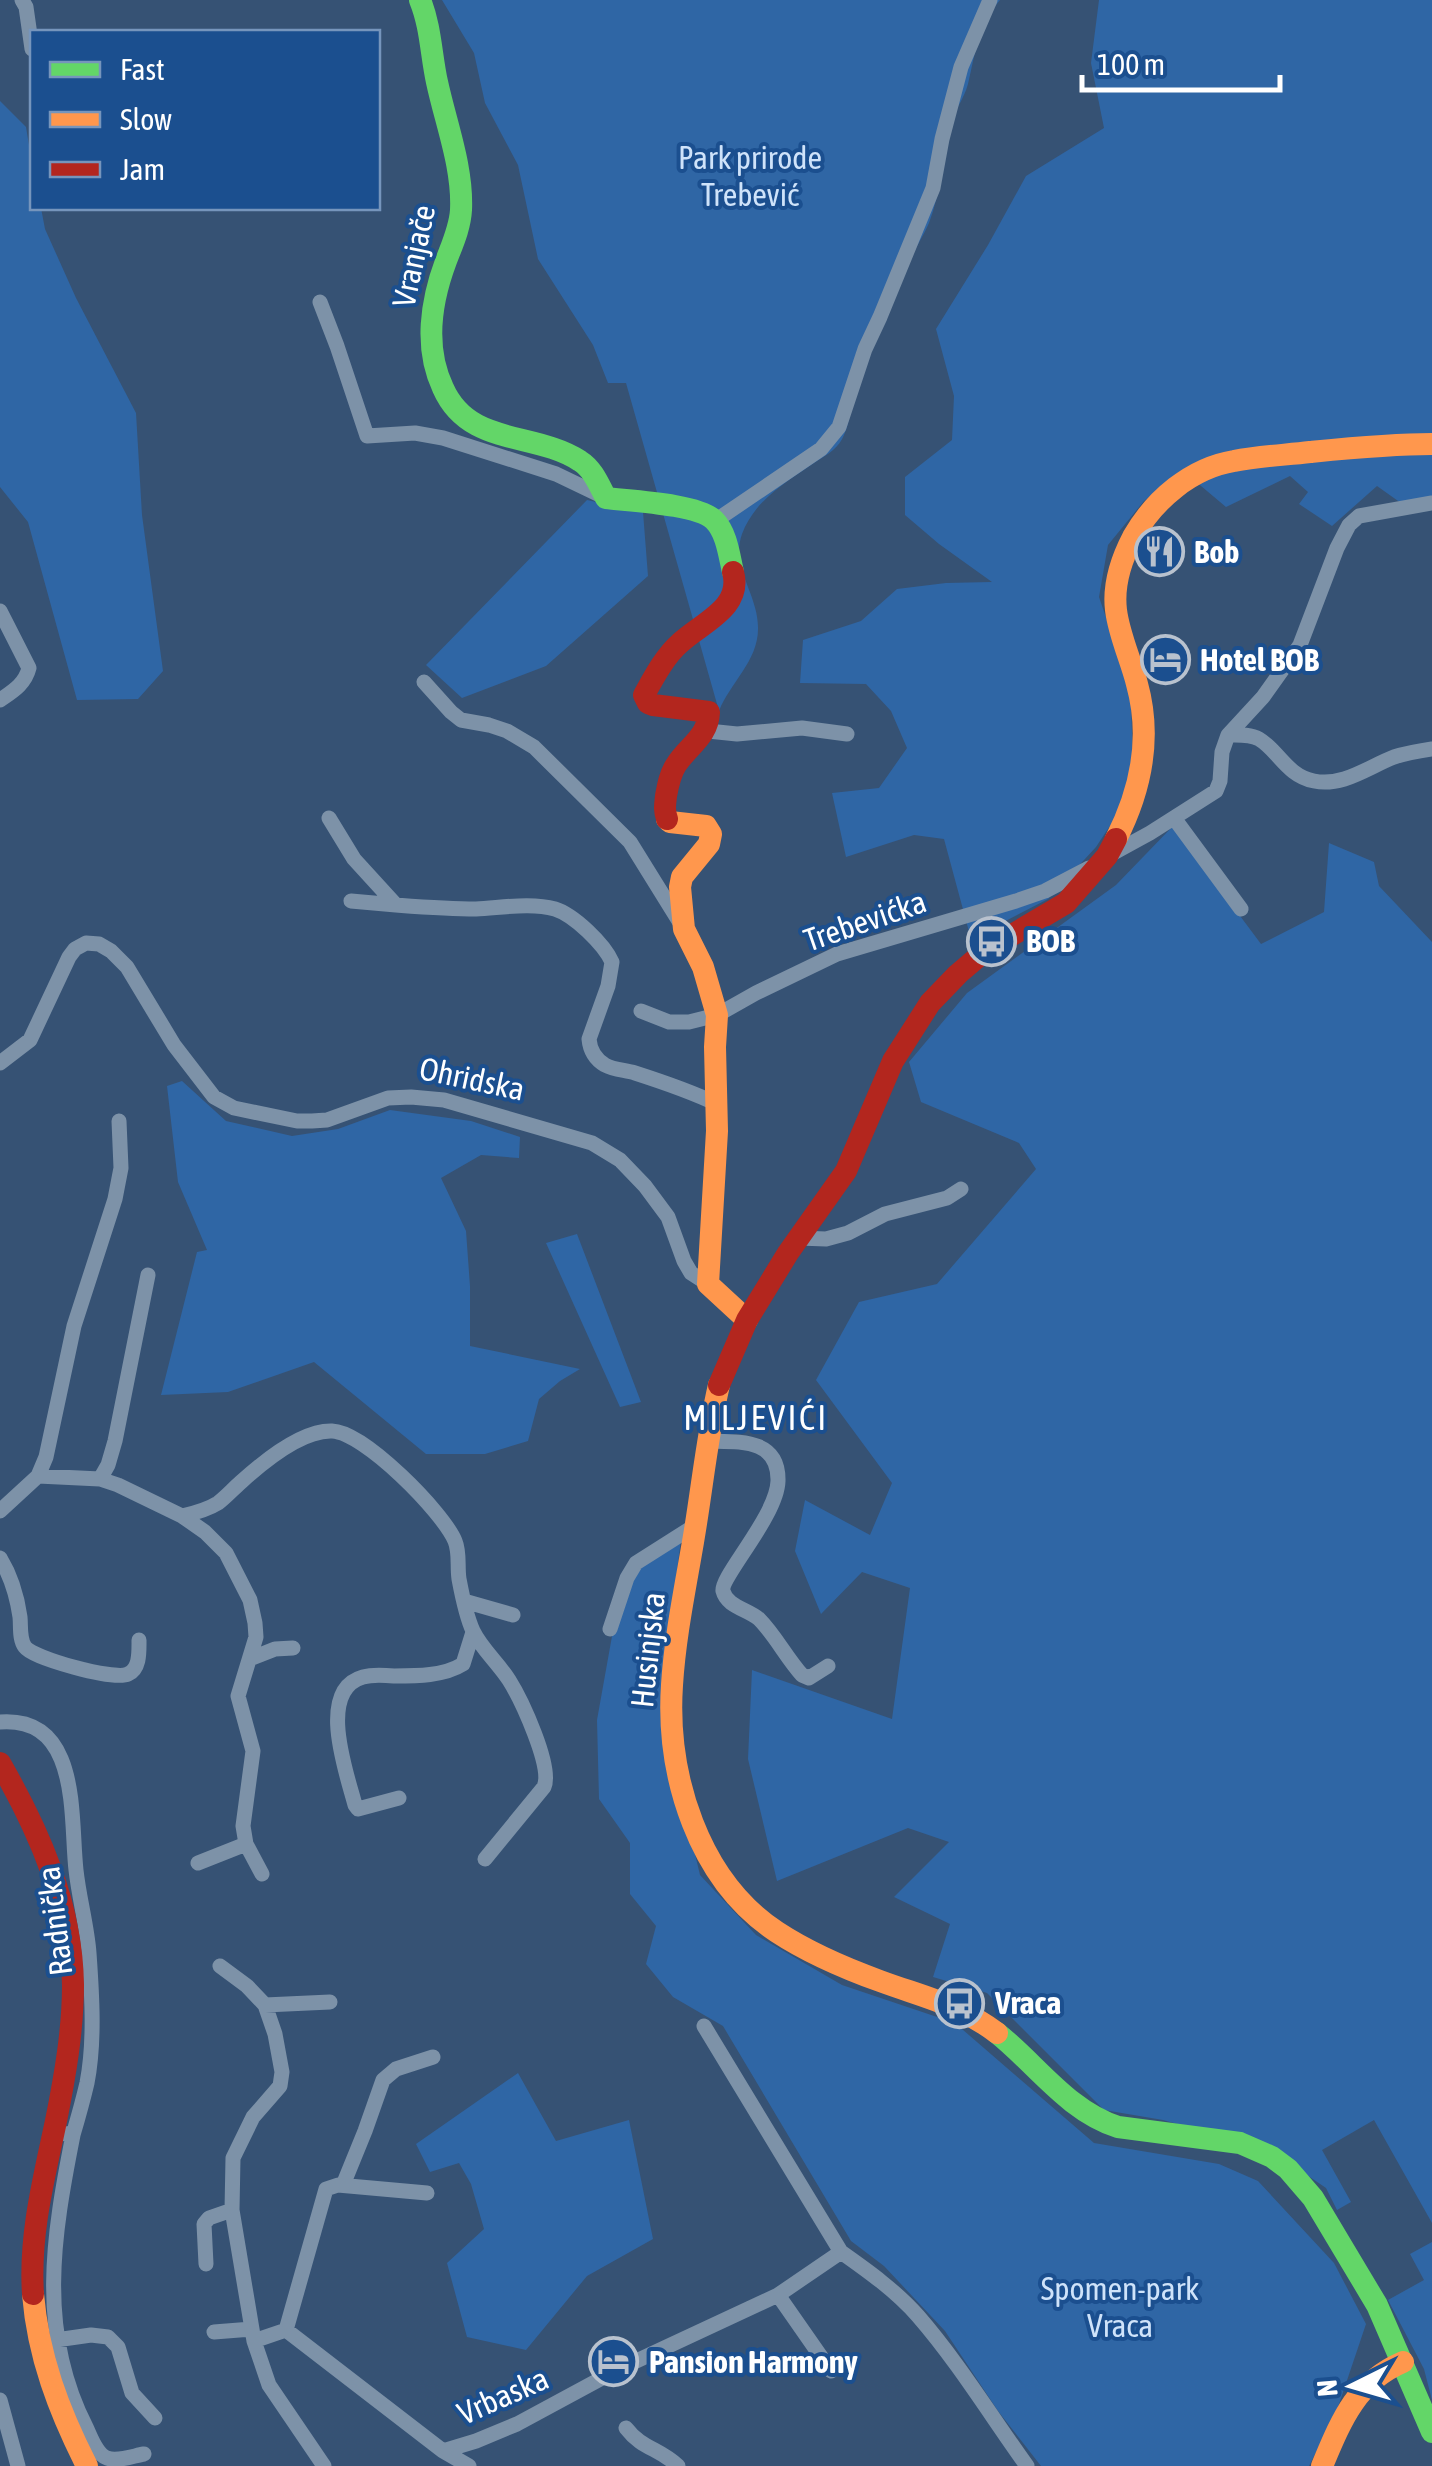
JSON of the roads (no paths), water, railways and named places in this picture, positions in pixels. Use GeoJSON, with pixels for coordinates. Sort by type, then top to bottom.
{"type":"FeatureCollection","features":[{"type":"Feature","properties":{"kind":"main road","name":"Vranjače"},"geometry":{"type":"LineString","coordinates":[[420,0],[432,38],[461,213],[432,313],[433,355],[443,390],[456,411],[483,428],[580,461],[594,475],[606,498]]}},
{"type":"Feature","properties":{"kind":"main road","name":"Husinjska"},"geometry":{"type":"LineString","coordinates":[[1403,2362],[1376,2304],[1313,2198],[1272,2157],[1240,2143],[1108,2124],[1082,2109],[1019,2051],[964,2011],[805,1948],[751,1912],[708,1859],[683,1794],[674,1740],[673,1676],[721,1376],[748,1320],[846,1171],[894,1061],[930,1003],[985,952],[1066,903],[1107,856],[1129,812],[1142,771],[1145,724],[1140,690],[1116,610],[1117,582],[1125,552],[1140,525],[1174,488],[1230,461],[1389,444],[1432,444]]}},
{"type":"Feature","properties":{"kind":"main road"},"geometry":{"type":"LineString","coordinates":[[606,498],[699,510],[715,521],[725,539],[736,582],[716,618],[679,642],[644,695],[648,704],[710,712],[708,731],[674,768],[664,810],[670,822],[706,826],[711,834],[709,844],[682,877],[680,886],[684,929],[703,967],[718,1015],[717,1131],[708,1284]]}},
{"type":"Feature","properties":{"kind":"main road","name":"Ohridska"},"geometry":{"type":"LineString","coordinates":[[708,1284],[748,1320]]}},
{"type":"Feature","properties":{"kind":"main road"},"geometry":{"type":"LineString","coordinates":[[0,1763],[37,1828],[60,1896],[72,1971],[64,2133],[36,2224],[33,2294],[52,2393],[88,2466]]}},
{"type":"Feature","properties":{"kind":"main road"},"geometry":{"type":"LineString","coordinates":[[1322,2466],[1342,2420],[1362,2390],[1381,2370],[1403,2362],[1432,2432]]}},
{"type":"Feature","properties":{"kind":"street"},"geometry":{"type":"LineString","coordinates":[[22,0],[30,35]]}},
{"type":"Feature","properties":{"kind":"street"},"geometry":{"type":"LineString","coordinates":[[715,521],[820,449],[839,426],[864,348],[932,188],[961,68],[990,0]]}},
{"type":"Feature","properties":{"kind":"street"},"geometry":{"type":"LineString","coordinates":[[320,302],[366,436],[415,433],[443,438],[556,474],[606,498]]}},
{"type":"Feature","properties":{"kind":"street"},"geometry":{"type":"LineString","coordinates":[[1228,735],[1263,697],[1300,644],[1349,524],[1360,516],[1432,503]]}},
{"type":"Feature","properties":{"kind":"street"},"geometry":{"type":"LineString","coordinates":[[0,612],[29,668],[19,686],[0,700]]}},
{"type":"Feature","properties":{"kind":"street"},"geometry":{"type":"LineString","coordinates":[[424,682],[461,720],[507,731],[534,747],[630,842],[684,929]]}},
{"type":"Feature","properties":{"kind":"street"},"geometry":{"type":"LineString","coordinates":[[708,731],[737,734],[802,728],[846,734]]}},
{"type":"Feature","properties":{"kind":"street"},"geometry":{"type":"LineString","coordinates":[[1228,735],[1259,739],[1284,764],[1315,782],[1336,781],[1390,758],[1432,750]]}},
{"type":"Feature","properties":{"kind":"street","name":"Trebevićka"},"geometry":{"type":"LineString","coordinates":[[641,1011],[670,1022],[718,1015],[837,954],[1045,891],[1216,791],[1228,735]]}},
{"type":"Feature","properties":{"kind":"street"},"geometry":{"type":"LineString","coordinates":[[329,818],[354,860],[396,905]]}},
{"type":"Feature","properties":{"kind":"street"},"geometry":{"type":"LineString","coordinates":[[1174,818],[1240,908]]}},
{"type":"Feature","properties":{"kind":"street"},"geometry":{"type":"LineString","coordinates":[[351,901],[557,910],[592,936],[612,962],[608,986],[589,1039],[596,1058],[608,1067],[688,1090],[717,1104]]}},
{"type":"Feature","properties":{"kind":"street","name":"Ohridska"},"geometry":{"type":"LineString","coordinates":[[0,1063],[30,1040],[75,949],[86,943],[99,944],[127,967],[174,1045],[214,1097],[234,1108],[296,1121],[328,1120],[388,1098],[444,1100],[592,1143],[620,1160],[645,1186],[668,1216],[684,1261],[692,1273],[708,1284]]}},
{"type":"Feature","properties":{"kind":"street"},"geometry":{"type":"LineString","coordinates":[[0,1512],[38,1476],[46,1457],[74,1326],[115,1199],[120,1168],[119,1121]]}},
{"type":"Feature","properties":{"kind":"street"},"geometry":{"type":"LineString","coordinates":[[800,1238],[826,1239],[848,1233],[884,1214],[947,1198],[961,1190]]}},
{"type":"Feature","properties":{"kind":"street"},"geometry":{"type":"LineString","coordinates":[[100,1479],[115,1441],[148,1275]]}},
{"type":"Feature","properties":{"kind":"street"},"geometry":{"type":"LineString","coordinates":[[182,1516],[219,1502],[244,1478],[294,1442],[318,1432],[336,1430],[354,1437],[417,1491],[454,1537],[473,1632],[510,1682],[534,1731],[547,1778],[485,1859]]}},
{"type":"Feature","properties":{"kind":"street"},"geometry":{"type":"LineString","coordinates":[[708,1441],[758,1446],[769,1452],[778,1472],[778,1490],[772,1507],[725,1578],[723,1592],[732,1604],[757,1618],[802,1675],[809,1678],[828,1666]]}},
{"type":"Feature","properties":{"kind":"street"},"geometry":{"type":"LineString","coordinates":[[38,1476],[100,1479],[182,1516],[226,1554],[250,1600],[256,1638],[238,1696],[253,1752],[243,1826],[246,1844],[262,1874]]}},
{"type":"Feature","properties":{"kind":"street"},"geometry":{"type":"LineString","coordinates":[[610,1629],[636,1562],[696,1525]]}},
{"type":"Feature","properties":{"kind":"street"},"geometry":{"type":"LineString","coordinates":[[0,1558],[15,1591],[22,1642],[27,1650],[64,1664],[120,1676],[136,1668],[139,1640]]}},
{"type":"Feature","properties":{"kind":"street"},"geometry":{"type":"LineString","coordinates":[[464,1601],[513,1615]]}},
{"type":"Feature","properties":{"kind":"street"},"geometry":{"type":"LineString","coordinates":[[399,1798],[365,1809],[355,1805],[338,1736],[339,1703],[350,1684],[360,1677],[429,1674],[456,1668],[463,1664],[473,1632]]}},
{"type":"Feature","properties":{"kind":"street"},"geometry":{"type":"LineString","coordinates":[[252,1658],[276,1649],[293,1648]]}},
{"type":"Feature","properties":{"kind":"street","name":"Radnička"},"geometry":{"type":"LineString","coordinates":[[0,1722],[36,1727],[51,1741],[64,1766],[73,1807],[78,1886],[89,1950],[91,2040],[87,2080],[64,2133],[53,2260],[56,2340],[78,2412],[101,2456],[111,2460],[144,2454]]}},
{"type":"Feature","properties":{"kind":"street"},"geometry":{"type":"LineString","coordinates":[[198,1863],[246,1844]]}},
{"type":"Feature","properties":{"kind":"street"},"geometry":{"type":"LineString","coordinates":[[220,1966],[264,2005],[282,2072],[280,2086],[253,2117],[234,2158],[232,2210],[253,2335],[269,2385],[324,2466]]}},
{"type":"Feature","properties":{"kind":"street"},"geometry":{"type":"LineString","coordinates":[[264,2005],[330,2002]]}},
{"type":"Feature","properties":{"kind":"street"},"geometry":{"type":"LineString","coordinates":[[704,2026],[841,2252],[916,2314],[1027,2466]]}},
{"type":"Feature","properties":{"kind":"street"},"geometry":{"type":"LineString","coordinates":[[343,2185],[383,2080],[396,2069],[432,2058]]}},
{"type":"Feature","properties":{"kind":"street"},"geometry":{"type":"LineString","coordinates":[[214,2332],[253,2335],[286,2330],[323,2191],[343,2185],[427,2193]]}},
{"type":"Feature","properties":{"kind":"street"},"geometry":{"type":"LineString","coordinates":[[206,2264],[204,2224],[209,2218],[232,2210]]}},
{"type":"Feature","properties":{"kind":"street","name":"Vrbaska"},"geometry":{"type":"LineString","coordinates":[[286,2330],[439,2458],[517,2424],[616,2370],[778,2295],[841,2252]]}},
{"type":"Feature","properties":{"kind":"street"},"geometry":{"type":"LineString","coordinates":[[778,2295],[830,2371]]}},
{"type":"Feature","properties":{"kind":"street"},"geometry":{"type":"LineString","coordinates":[[56,2340],[108,2336],[118,2347],[132,2393],[156,2418]]}},
{"type":"Feature","properties":{"kind":"street"},"geometry":{"type":"LineString","coordinates":[[0,2400],[18,2466]]}},
{"type":"Feature","properties":{"kind":"street"},"geometry":{"type":"LineString","coordinates":[[626,2428],[639,2444],[678,2466]]}},
{"type":"Feature","properties":{"kind":"street"},"geometry":{"type":"LineString","coordinates":[[439,2458],[469,2466]]}},
{"type":"Feature","properties":{"kind":"place","name":"Bob"},"geometry":{"type":"Point","coordinates":[1159,552]}},
{"type":"Feature","properties":{"kind":"place","name":"Hotel BOB"},"geometry":{"type":"Point","coordinates":[1165,660]}},
{"type":"Feature","properties":{"kind":"place","name":"BOB"},"geometry":{"type":"Point","coordinates":[991,941]}},
{"type":"Feature","properties":{"kind":"place","name":"Vraca"},"geometry":{"type":"Point","coordinates":[960,2003]}},
{"type":"Feature","properties":{"kind":"place","name":"Pansion Harmony"},"geometry":{"type":"Point","coordinates":[614,2362]}},
{"type":"Feature","properties":{"kind":"district","name":"MILJEVIĆI"},"geometry":{"type":"Point","coordinates":[756,1418]}},
{"type":"Feature","properties":{"kind":"park label","name":"Park prirode Trebević"},"geometry":{"type":"Point","coordinates":[750,176]}},
{"type":"Feature","properties":{"kind":"park label","name":"Spomen-park Vraca"},"geometry":{"type":"Point","coordinates":[1120,2308]}}]}
